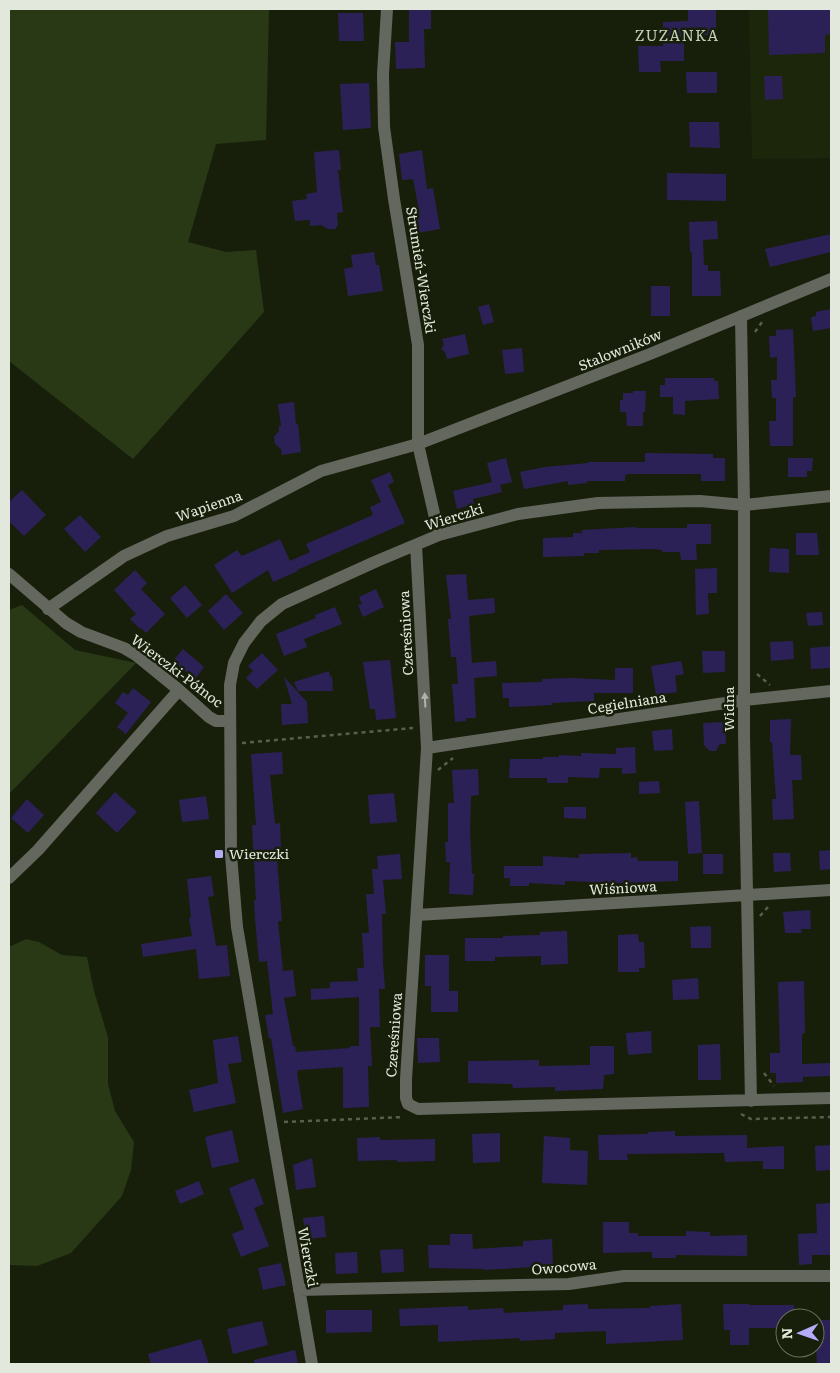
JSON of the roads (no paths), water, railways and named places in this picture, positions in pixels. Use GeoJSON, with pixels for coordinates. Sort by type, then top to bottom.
{"type":"FeatureCollection","features":[{"type":"Feature","properties":{"kind":"street","name":"Strumień-Wierczki"},"geometry":{"type":"LineString","coordinates":[[387,9],[383,74],[384,127],[418,345],[418,444],[439,535]]}},
{"type":"Feature","properties":{"kind":"street","name":"Stalowników"},"geometry":{"type":"LineString","coordinates":[[418,444],[564,388],[831,279]]}},
{"type":"Feature","properties":{"kind":"street","name":"Widna"},"geometry":{"type":"LineString","coordinates":[[741,316],[746,895],[751,1101]]}},
{"type":"Feature","properties":{"kind":"street","name":"Wapienna"},"geometry":{"type":"LineString","coordinates":[[48,609],[124,556],[167,536],[234,516],[320,471],[418,444]]}},
{"type":"Feature","properties":{"kind":"street","name":"Wierczki"},"geometry":{"type":"LineString","coordinates":[[312,1364],[237,927],[231,855],[230,685],[234,663],[244,643],[262,622],[282,604],[439,535],[518,514],[598,503],[700,502],[744,505],[831,496]]}},
{"type":"Feature","properties":{"kind":"street","name":"Czereśniowa"},"geometry":{"type":"LineString","coordinates":[[416,545],[427,748],[406,1079],[406,1098],[408,1104],[418,1109],[831,1098]]}},
{"type":"Feature","properties":{"kind":"street","name":"Wierczki-Północ"},"geometry":{"type":"LineString","coordinates":[[9,574],[48,609],[81,632],[124,648],[136,655],[208,717],[216,721],[230,721]]}},
{"type":"Feature","properties":{"kind":"street"},"geometry":{"type":"LineString","coordinates":[[9,878],[38,850],[178,690]]}},
{"type":"Feature","properties":{"kind":"street","name":"Cegielniana"},"geometry":{"type":"LineString","coordinates":[[427,748],[745,700],[831,690]]}},
{"type":"Feature","properties":{"kind":"street","name":"Wiśniowa"},"geometry":{"type":"LineString","coordinates":[[417,915],[831,890]]}},
{"type":"Feature","properties":{"kind":"street","name":"Owocowa"},"geometry":{"type":"LineString","coordinates":[[299,1290],[569,1284],[624,1276],[831,1276]]}},
{"type":"Feature","properties":{"kind":"place","name":"Wierczki"},"geometry":{"type":"Point","coordinates":[219,854]}},
{"type":"Feature","properties":{"kind":"district","name":"ZUZANKA"},"geometry":{"type":"Point","coordinates":[677,36]}}]}
